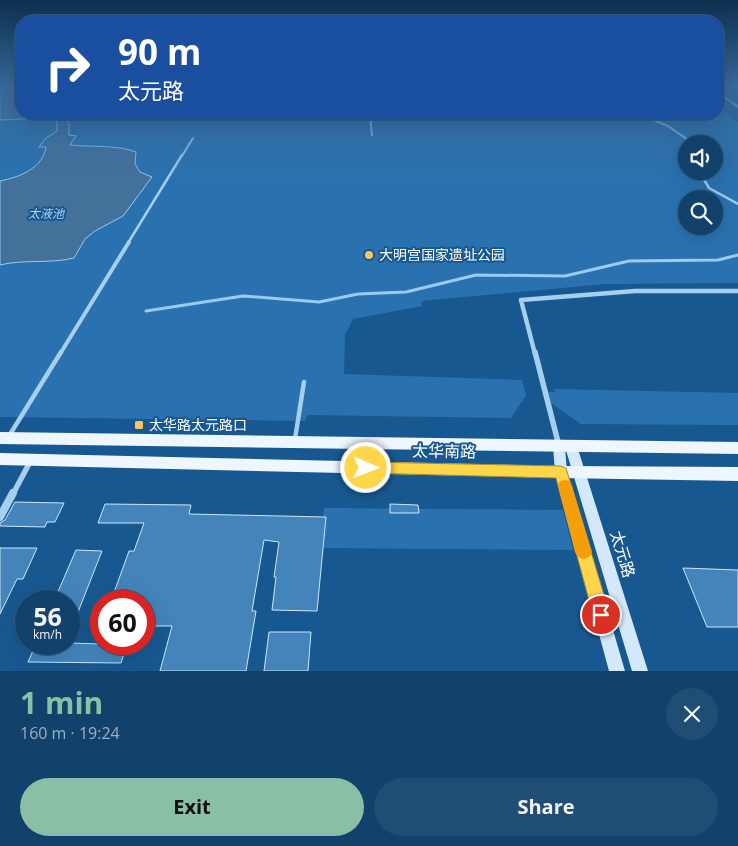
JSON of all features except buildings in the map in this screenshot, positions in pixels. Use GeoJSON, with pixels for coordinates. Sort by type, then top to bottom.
{"type":"FeatureCollection","features":[{"type":"Feature","properties":{"kind":"main road","name":"太华南路"},"geometry":{"type":"LineString","coordinates":[[4,438],[738,448]]}},
{"type":"Feature","properties":{"kind":"main road"},"geometry":{"type":"LineString","coordinates":[[565,446],[561,472],[617,671]]}},
{"type":"Feature","properties":{"kind":"main road","name":"太元路"},"geometry":{"type":"LineString","coordinates":[[565,446],[580,473],[640,671]]}},
{"type":"Feature","properties":{"kind":"main road","name":"太华南路"},"geometry":{"type":"LineString","coordinates":[[0,459],[580,473],[738,474]]}},
{"type":"Feature","properties":{"kind":"street"},"geometry":{"type":"LineString","coordinates":[[565,446],[521,300],[635,292],[738,291]]}},
{"type":"Feature","properties":{"kind":"street"},"geometry":{"type":"LineString","coordinates":[[0,517],[31,459]]}},
{"type":"Feature","properties":{"kind":"lane"},"geometry":{"type":"LineString","coordinates":[[371,120],[372,135]]}},
{"type":"Feature","properties":{"kind":"lane"},"geometry":{"type":"LineString","coordinates":[[4,438],[192,138]]}},
{"type":"Feature","properties":{"kind":"lane"},"geometry":{"type":"LineString","coordinates":[[294,442],[304,382]]}},
{"type":"Feature","properties":{"kind":"shaded area","name":"大明宫国家遗址公园"},"geometry":{"type":"Polygon","coordinates":[[[0,118],[15,118],[15,120],[724,120],[724,118],[733,118],[738,122],[738,283],[605,284],[421,301],[422,306],[353,319],[345,335],[344,374],[522,380],[526,395],[511,418],[307,415],[305,421],[0,417],[0,118]]]}},
{"type":"Feature","properties":{"kind":"shaded area"},"geometry":{"type":"Polygon","coordinates":[[[554,389],[738,393],[738,425],[581,424],[551,403],[548,392],[555,392],[554,389]]]}},
{"type":"Feature","properties":{"kind":"shaded area"},"geometry":{"type":"Polygon","coordinates":[[[324,508],[563,510],[573,550],[320,548],[324,508]]]}},
{"type":"Feature","properties":{"kind":"water","name":"太液池"},"geometry":{"type":"Polygon","coordinates":[[[0,118],[15,118],[15,119],[0,120],[0,118]]]}},
{"type":"Feature","properties":{"kind":"water","name":"太液池"},"geometry":{"type":"Polygon","coordinates":[[[52,120],[67,120],[69,135],[76,136],[70,145],[113,147],[136,152],[135,164],[140,172],[152,177],[123,216],[95,231],[85,239],[74,258],[0,265],[0,181],[23,174],[40,161],[46,147],[39,147],[46,138],[57,131],[57,121],[52,120]]]}},
{"type":"Feature","properties":{"kind":"waterway"},"geometry":{"type":"LineString","coordinates":[[654,120],[668,126],[681,135]]}},
{"type":"Feature","properties":{"kind":"waterway"},"geometry":{"type":"LineString","coordinates":[[704,180],[709,188],[738,204]]}},
{"type":"Feature","properties":{"kind":"waterway"},"geometry":{"type":"LineString","coordinates":[[146,311],[243,296],[319,302],[358,294],[406,292],[476,275],[565,276],[629,261],[718,260],[738,255]]}},
{"type":"Feature","properties":{"kind":"slow traffic"},"geometry":{"type":"LineString","coordinates":[[565,486],[584,552]]}},
{"type":"Feature","properties":{"kind":"place","name":"大明宫国家遗址公园"},"geometry":{"type":"Point","coordinates":[369,255]}},
{"type":"Feature","properties":{"kind":"place","name":"太华路太元路口"},"geometry":{"type":"Point","coordinates":[139,425]}},
{"type":"Feature","properties":{"kind":"route"},"geometry":{"type":"LineString","coordinates":[[366,468],[561,472],[601,615]]}}]}
